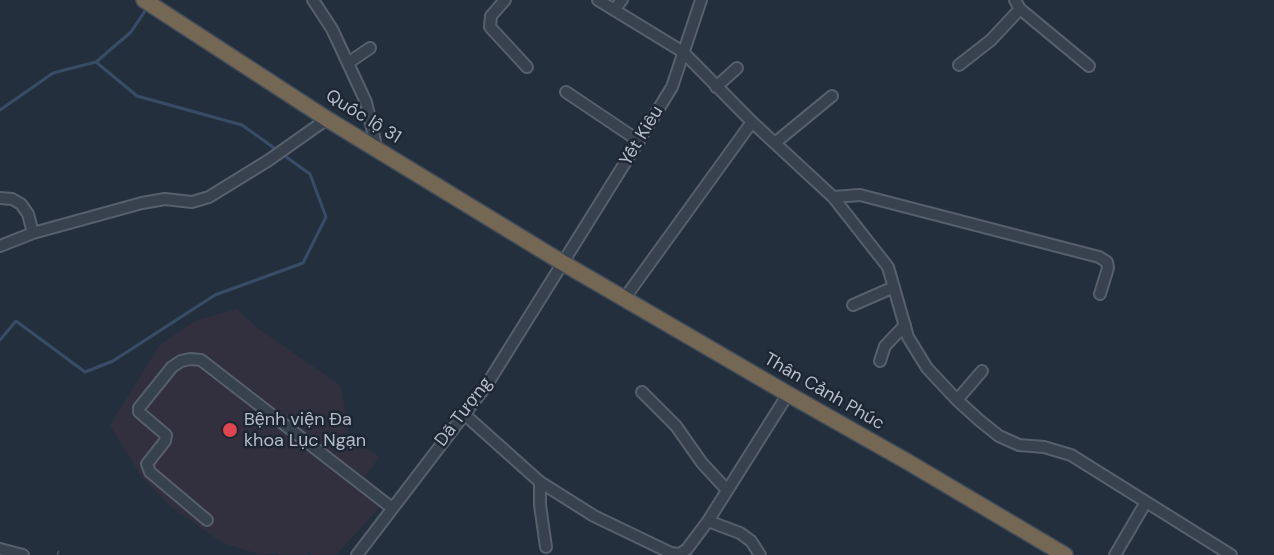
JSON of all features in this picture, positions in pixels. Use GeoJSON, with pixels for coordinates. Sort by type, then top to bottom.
{"type":"FeatureCollection","features":[{"type":"Feature","properties":{"kind":"highway","name":"Quốc lộ 31"},"geometry":{"type":"LineString","coordinates":[[144,0],[327,119],[563,263]]}},
{"type":"Feature","properties":{"kind":"highway","name":"Thân Cảnh Phúc"},"geometry":{"type":"LineString","coordinates":[[563,263],[1065,555]]}},
{"type":"Feature","properties":{"kind":"street"},"geometry":{"type":"LineString","coordinates":[[313,0],[332,29],[366,102],[377,150]]}},
{"type":"Feature","properties":{"kind":"street"},"geometry":{"type":"LineString","coordinates":[[505,0],[491,16],[490,27],[527,67]]}},
{"type":"Feature","properties":{"kind":"street"},"geometry":{"type":"LineString","coordinates":[[598,0],[683,52],[716,87],[833,197],[888,267],[908,337],[927,368],[957,400],[999,436],[1019,445],[1044,447],[1071,455],[1231,555]]}},
{"type":"Feature","properties":{"kind":"street"},"geometry":{"type":"LineString","coordinates":[[614,10],[622,0]]}},
{"type":"Feature","properties":{"kind":"street","name":"Yết Kiêu"},"geometry":{"type":"LineString","coordinates":[[563,263],[672,87],[701,0]]}},
{"type":"Feature","properties":{"kind":"street"},"geometry":{"type":"LineString","coordinates":[[959,65],[991,40],[1017,4],[1089,66]]}},
{"type":"Feature","properties":{"kind":"street"},"geometry":{"type":"LineString","coordinates":[[348,63],[370,48]]}},
{"type":"Feature","properties":{"kind":"street"},"geometry":{"type":"LineString","coordinates":[[716,87],[737,68]]}},
{"type":"Feature","properties":{"kind":"street"},"geometry":{"type":"LineString","coordinates":[[566,92],[639,141]]}},
{"type":"Feature","properties":{"kind":"street"},"geometry":{"type":"LineString","coordinates":[[776,142],[832,96]]}},
{"type":"Feature","properties":{"kind":"street"},"geometry":{"type":"LineString","coordinates":[[0,246],[33,233],[142,203],[165,199],[192,202],[209,197],[269,160],[327,119]]}},
{"type":"Feature","properties":{"kind":"street"},"geometry":{"type":"LineString","coordinates":[[624,299],[753,122]]}},
{"type":"Feature","properties":{"kind":"street"},"geometry":{"type":"LineString","coordinates":[[833,197],[860,195],[1099,257],[1107,262],[1100,294]]}},
{"type":"Feature","properties":{"kind":"street"},"geometry":{"type":"LineString","coordinates":[[0,198],[12,199],[21,204],[28,214],[33,233]]}},
{"type":"Feature","properties":{"kind":"street","name":"Dã Tượng"},"geometry":{"type":"LineString","coordinates":[[357,555],[486,386],[563,263]]}},
{"type":"Feature","properties":{"kind":"street"},"geometry":{"type":"LineString","coordinates":[[853,305],[894,287]]}},
{"type":"Feature","properties":{"kind":"street"},"geometry":{"type":"LineString","coordinates":[[880,361],[885,346],[905,325]]}},
{"type":"Feature","properties":{"kind":"street"},"geometry":{"type":"LineString","coordinates":[[207,520],[150,472],[147,464],[165,441],[166,435],[139,412],[139,408],[172,367],[180,361],[190,359],[201,360],[392,508]]}},
{"type":"Feature","properties":{"kind":"street"},"geometry":{"type":"LineString","coordinates":[[957,400],[982,372]]}},
{"type":"Feature","properties":{"kind":"street"},"geometry":{"type":"LineString","coordinates":[[642,392],[676,426],[702,463],[728,490]]}},
{"type":"Feature","properties":{"kind":"street"},"geometry":{"type":"LineString","coordinates":[[464,414],[540,482],[594,516],[671,553],[680,554],[687,549],[708,521],[788,394]]}},
{"type":"Feature","properties":{"kind":"street"},"geometry":{"type":"LineString","coordinates":[[540,482],[540,505],[546,547]]}},
{"type":"Feature","properties":{"kind":"street"},"geometry":{"type":"LineString","coordinates":[[1115,555],[1146,502]]}},
{"type":"Feature","properties":{"kind":"street"},"geometry":{"type":"LineString","coordinates":[[708,521],[751,541],[760,555]]}},
{"type":"Feature","properties":{"kind":"street"},"geometry":{"type":"LineString","coordinates":[[0,549],[19,554]]}},
{"type":"Feature","properties":{"kind":"path"},"geometry":{"type":"LineString","coordinates":[[57,555],[60,548]]}},
{"type":"Feature","properties":{"kind":"shaded area","name":"Bệnh viện Đa khoa Lục Ngạn"},"geometry":{"type":"Polygon","coordinates":[[[237,309],[256,327],[341,386],[348,435],[379,457],[365,477],[389,497],[336,555],[312,555],[309,552],[306,555],[276,553],[262,555],[223,543],[171,507],[142,477],[110,425],[160,345],[195,321],[237,309]]]}},
{"type":"Feature","properties":{"kind":"waterway"},"geometry":{"type":"LineString","coordinates":[[0,110],[53,73],[96,62],[131,32],[147,8]]}},
{"type":"Feature","properties":{"kind":"waterway"},"geometry":{"type":"LineString","coordinates":[[96,62],[137,96],[242,125],[277,150]]}},
{"type":"Feature","properties":{"kind":"waterway"},"geometry":{"type":"LineString","coordinates":[[0,340],[16,321],[85,372],[113,361],[215,295],[303,263],[326,217],[310,174],[282,154]]}},
{"type":"Feature","properties":{"kind":"place","name":"Bệnh viện Đa khoa Lục Ngạn"},"geometry":{"type":"Point","coordinates":[230,430]}}]}
